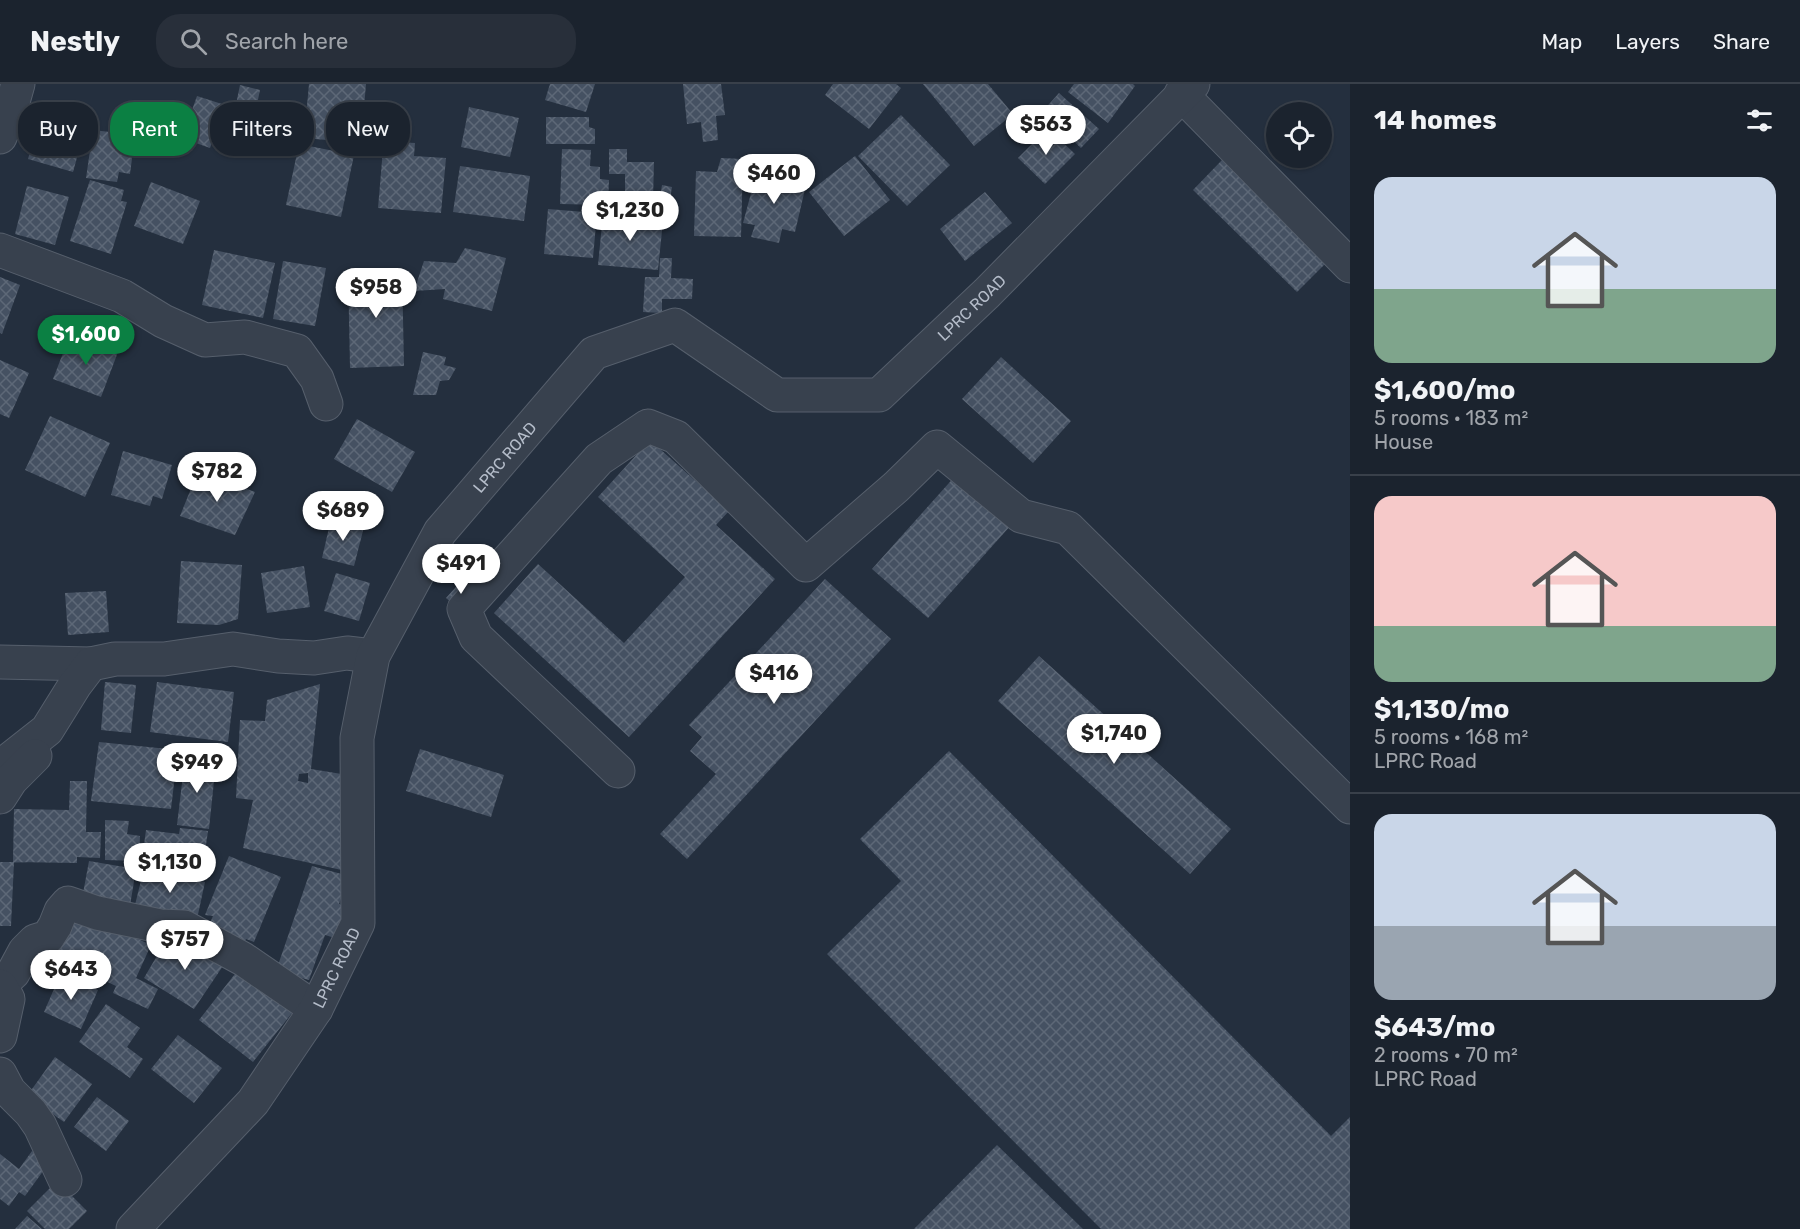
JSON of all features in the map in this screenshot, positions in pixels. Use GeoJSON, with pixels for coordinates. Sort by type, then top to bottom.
{"type":"FeatureCollection","features":[{"type":"Feature","properties":{"kind":"street"},"geometry":{"type":"LineString","coordinates":[[0,137],[18,84]]}},
{"type":"Feature","properties":{"kind":"street"},"geometry":{"type":"LineString","coordinates":[[1187,89],[1350,266]]}},
{"type":"Feature","properties":{"kind":"street","name":"LPRC ROAD"},"geometry":{"type":"LineString","coordinates":[[133,1229],[253,1102],[316,1009],[358,923],[357,738],[373,656],[440,532],[594,353],[675,325],[777,395],[879,395],[987,293],[1187,89]]}},
{"type":"Feature","properties":{"kind":"street"},"geometry":{"type":"LineString","coordinates":[[0,250],[122,296],[163,321],[205,340],[245,337],[297,351],[316,379],[326,404]]}},
{"type":"Feature","properties":{"kind":"street"},"geometry":{"type":"LineString","coordinates":[[618,771],[476,637],[464,609],[599,459],[648,426],[676,437],[806,565],[896,487],[937,447],[1021,516],[1068,528],[1350,807]]}},
{"type":"Feature","properties":{"kind":"street"},"geometry":{"type":"LineString","coordinates":[[0,767],[47,730],[83,675],[115,659],[164,659],[233,649],[278,656],[314,658],[347,653],[373,656]]}},
{"type":"Feature","properties":{"kind":"street"},"geometry":{"type":"LineString","coordinates":[[0,662],[83,675]]}},
{"type":"Feature","properties":{"kind":"street"},"geometry":{"type":"LineString","coordinates":[[0,797],[11,780],[66,724],[74,707],[83,675]]}},
{"type":"Feature","properties":{"kind":"street"},"geometry":{"type":"LineString","coordinates":[[0,1036],[8,999],[0,986],[13,973],[25,951],[35,941],[48,938],[61,911],[68,903],[97,913],[160,926],[184,927],[243,959],[316,1009]]}},
{"type":"Feature","properties":{"kind":"street"},"geometry":{"type":"LineString","coordinates":[[0,1074],[9,1092],[31,1113],[40,1126],[65,1180]]}},
{"type":"Feature","properties":{"kind":"building"},"geometry":{"type":"Polygon","coordinates":[[[309,84],[366,84],[364,102],[326,102],[326,140],[314,139],[314,102],[307,102],[309,84]]]}},
{"type":"Feature","properties":{"kind":"building"},"geometry":{"type":"Polygon","coordinates":[[[550,84],[595,84],[586,112],[545,100],[550,84]]]}},
{"type":"Feature","properties":{"kind":"building"},"geometry":{"type":"Polygon","coordinates":[[[683,84],[721,84],[725,115],[716,116],[718,140],[703,142],[701,122],[687,124],[683,84]]]}},
{"type":"Feature","properties":{"kind":"building"},"geometry":{"type":"Polygon","coordinates":[[[833,84],[896,84],[901,88],[869,129],[825,95],[833,84]]]}},
{"type":"Feature","properties":{"kind":"building"},"geometry":{"type":"Polygon","coordinates":[[[923,84],[988,84],[1013,114],[974,146],[923,84]]]}},
{"type":"Feature","properties":{"kind":"building"},"geometry":{"type":"Polygon","coordinates":[[[1074,84],[1133,84],[1135,86],[1108,123],[1068,92],[1074,84]]]}},
{"type":"Feature","properties":{"kind":"building"},"geometry":{"type":"Polygon","coordinates":[[[240,85],[260,90],[258,102],[236,102],[240,85]]]}},
{"type":"Feature","properties":{"kind":"building"},"geometry":{"type":"Polygon","coordinates":[[[1059,93],[1099,129],[1081,148],[1042,112],[1059,93]]]}},
{"type":"Feature","properties":{"kind":"building"},"geometry":{"type":"Polygon","coordinates":[[[197,96],[216,102],[210,102],[210,148],[198,144],[198,102],[195,102],[197,96]]]}},
{"type":"Feature","properties":{"kind":"building"},"geometry":{"type":"Polygon","coordinates":[[[469,107],[519,118],[510,157],[461,147],[469,107]]]}},
{"type":"Feature","properties":{"kind":"building"},"geometry":{"type":"Polygon","coordinates":[[[901,115],[950,165],[907,206],[858,156],[901,115]]]}},
{"type":"Feature","properties":{"kind":"building"},"geometry":{"type":"Polygon","coordinates":[[[546,117],[589,117],[589,127],[595,129],[595,144],[546,144],[546,117]]]}},
{"type":"Feature","properties":{"kind":"building"},"geometry":{"type":"Polygon","coordinates":[[[1048,128],[1075,154],[1045,184],[1018,158],[1048,128]]]}},
{"type":"Feature","properties":{"kind":"building"},"geometry":{"type":"Polygon","coordinates":[[[98,131],[110,132],[110,156],[132,156],[130,174],[119,172],[117,182],[86,178],[89,156],[98,156],[98,131]]]}},
{"type":"Feature","properties":{"kind":"building"},"geometry":{"type":"Polygon","coordinates":[[[410,143],[415,143],[414,156],[446,158],[441,213],[378,208],[382,156],[410,156],[410,143]]]}},
{"type":"Feature","properties":{"kind":"building"},"geometry":{"type":"Polygon","coordinates":[[[314,147],[326,149],[326,156],[354,156],[341,217],[286,205],[296,156],[314,156],[314,147]]]}},
{"type":"Feature","properties":{"kind":"building"},"geometry":{"type":"Polygon","coordinates":[[[562,149],[591,150],[590,166],[600,167],[600,179],[609,180],[608,205],[560,204],[562,149]]]}},
{"type":"Feature","properties":{"kind":"building"},"geometry":{"type":"Polygon","coordinates":[[[609,149],[627,149],[627,162],[654,162],[653,201],[625,201],[625,174],[609,174],[609,149]]]}},
{"type":"Feature","properties":{"kind":"building"},"geometry":{"type":"Polygon","coordinates":[[[29,156],[77,156],[73,172],[28,159],[29,156]]]}},
{"type":"Feature","properties":{"kind":"building"},"geometry":{"type":"Polygon","coordinates":[[[855,156],[890,200],[844,236],[809,192],[855,156]]]}},
{"type":"Feature","properties":{"kind":"building"},"geometry":{"type":"Polygon","coordinates":[[[721,158],[743,159],[741,237],[694,236],[696,171],[717,172],[721,158]]]}},
{"type":"Feature","properties":{"kind":"building"},"geometry":{"type":"Polygon","coordinates":[[[1222,160],[1327,262],[1297,292],[1193,190],[1222,160]]]}},
{"type":"Feature","properties":{"kind":"building"},"geometry":{"type":"Polygon","coordinates":[[[771,161],[778,163],[775,178],[806,185],[795,232],[782,229],[779,243],[751,237],[755,225],[743,223],[757,171],[768,173],[771,161]]]}},
{"type":"Feature","properties":{"kind":"building"},"geometry":{"type":"Polygon","coordinates":[[[460,166],[530,176],[524,221],[453,212],[460,166]]]}},
{"type":"Feature","properties":{"kind":"building"},"geometry":{"type":"Polygon","coordinates":[[[90,180],[124,190],[121,201],[127,202],[111,254],[70,241],[90,180]]]}},
{"type":"Feature","properties":{"kind":"building"},"geometry":{"type":"Polygon","coordinates":[[[151,182],[200,201],[183,244],[134,226],[151,182]]]}},
{"type":"Feature","properties":{"kind":"building"},"geometry":{"type":"Polygon","coordinates":[[[662,185],[672,187],[670,199],[660,197],[662,185]]]}},
{"type":"Feature","properties":{"kind":"building"},"geometry":{"type":"Polygon","coordinates":[[[27,186],[69,197],[55,245],[15,234],[27,186]]]}},
{"type":"Feature","properties":{"kind":"building"},"geometry":{"type":"Polygon","coordinates":[[[985,192],[1012,223],[965,261],[940,229],[985,192]]]}},
{"type":"Feature","properties":{"kind":"building"},"geometry":{"type":"Polygon","coordinates":[[[548,209],[597,213],[593,258],[544,254],[548,209]]]}},
{"type":"Feature","properties":{"kind":"building"},"geometry":{"type":"Polygon","coordinates":[[[603,214],[663,221],[658,270],[598,265],[603,214]]]}},
{"type":"Feature","properties":{"kind":"building"},"geometry":{"type":"Polygon","coordinates":[[[465,248],[506,258],[492,311],[443,299],[445,289],[414,291],[424,261],[456,263],[465,248]]]}},
{"type":"Feature","properties":{"kind":"building"},"geometry":{"type":"Polygon","coordinates":[[[214,250],[275,263],[263,318],[202,305],[214,250]]]}},
{"type":"Feature","properties":{"kind":"building"},"geometry":{"type":"Polygon","coordinates":[[[660,258],[672,258],[671,278],[693,279],[692,299],[662,299],[662,313],[643,312],[645,277],[659,277],[660,258]]]}},
{"type":"Feature","properties":{"kind":"building"},"geometry":{"type":"Polygon","coordinates":[[[283,261],[326,268],[315,326],[273,319],[283,261]]]}},
{"type":"Feature","properties":{"kind":"building"},"geometry":{"type":"Polygon","coordinates":[[[402,270],[404,366],[350,368],[348,271],[402,270]]]}},
{"type":"Feature","properties":{"kind":"building"},"geometry":{"type":"Polygon","coordinates":[[[0,277],[20,285],[2,334],[0,333],[0,277]]]}},
{"type":"Feature","properties":{"kind":"building"},"geometry":{"type":"Polygon","coordinates":[[[70,335],[118,352],[101,397],[53,379],[70,335]]]}},
{"type":"Feature","properties":{"kind":"building"},"geometry":{"type":"Polygon","coordinates":[[[423,352],[446,357],[444,365],[456,368],[449,380],[440,381],[436,395],[413,395],[423,352]]]}},
{"type":"Feature","properties":{"kind":"building"},"geometry":{"type":"Polygon","coordinates":[[[1001,357],[1071,421],[1033,463],[962,399],[1001,357]]]}},
{"type":"Feature","properties":{"kind":"building"},"geometry":{"type":"Polygon","coordinates":[[[0,360],[29,373],[9,418],[0,414],[0,360]]]}},
{"type":"Feature","properties":{"kind":"building"},"geometry":{"type":"Polygon","coordinates":[[[50,416],[110,443],[85,497],[25,470],[50,416]]]}},
{"type":"Feature","properties":{"kind":"building"},"geometry":{"type":"Polygon","coordinates":[[[357,419],[415,452],[392,492],[334,459],[357,419]]]}},
{"type":"Feature","properties":{"kind":"building"},"geometry":{"type":"Polygon","coordinates":[[[650,440],[729,511],[716,525],[775,579],[629,737],[494,613],[538,564],[624,643],[685,577],[598,497],[650,440]]]}},
{"type":"Feature","properties":{"kind":"building"},"geometry":{"type":"Polygon","coordinates":[[[123,451],[172,465],[162,499],[153,496],[150,506],[111,495],[123,451]]]}},
{"type":"Feature","properties":{"kind":"building"},"geometry":{"type":"Polygon","coordinates":[[[198,471],[255,492],[235,535],[180,516],[198,471]]]}},
{"type":"Feature","properties":{"kind":"building"},"geometry":{"type":"Polygon","coordinates":[[[957,474],[1012,524],[928,618],[872,569],[957,474]]]}},
{"type":"Feature","properties":{"kind":"building"},"geometry":{"type":"Polygon","coordinates":[[[331,519],[364,527],[354,566],[322,558],[331,519]]]}},
{"type":"Feature","properties":{"kind":"building"},"geometry":{"type":"Polygon","coordinates":[[[181,561],[242,565],[238,619],[219,625],[177,623],[181,561]]]}},
{"type":"Feature","properties":{"kind":"building"},"geometry":{"type":"Polygon","coordinates":[[[304,566],[310,607],[267,613],[261,573],[304,566]]]}},
{"type":"Feature","properties":{"kind":"building"},"geometry":{"type":"Polygon","coordinates":[[[336,573],[370,583],[359,621],[324,611],[336,573]]]}},
{"type":"Feature","properties":{"kind":"building"},"geometry":{"type":"Polygon","coordinates":[[[463,579],[476,591],[460,610],[446,598],[463,579]]]}},
{"type":"Feature","properties":{"kind":"building"},"geometry":{"type":"Polygon","coordinates":[[[825,579],[891,639],[687,859],[660,834],[716,774],[690,751],[702,737],[689,725],[825,579]]]}},
{"type":"Feature","properties":{"kind":"building"},"geometry":{"type":"Polygon","coordinates":[[[106,591],[109,632],[68,635],[65,593],[106,591]]]}},
{"type":"Feature","properties":{"kind":"building"},"geometry":{"type":"Polygon","coordinates":[[[1039,656],[1231,829],[1190,874],[998,701],[1039,656]]]}},
{"type":"Feature","properties":{"kind":"building"},"geometry":{"type":"Polygon","coordinates":[[[105,682],[136,685],[131,733],[101,730],[105,682]]]}},
{"type":"Feature","properties":{"kind":"building"},"geometry":{"type":"Polygon","coordinates":[[[157,682],[234,692],[228,742],[150,732],[157,682]]]}},
{"type":"Feature","properties":{"kind":"building"},"geometry":{"type":"Polygon","coordinates":[[[320,684],[311,769],[366,778],[346,871],[243,848],[253,800],[236,798],[240,720],[265,721],[267,700],[320,684]],[[308,773],[299,774],[298,781],[308,783],[308,773]]]}},
{"type":"Feature","properties":{"kind":"building"},"geometry":{"type":"Polygon","coordinates":[[[99,742],[178,750],[171,809],[91,801],[99,742]]]}},
{"type":"Feature","properties":{"kind":"building"},"geometry":{"type":"Polygon","coordinates":[[[420,749],[504,775],[491,817],[406,791],[420,749]]]}},
{"type":"Feature","properties":{"kind":"building"},"geometry":{"type":"Polygon","coordinates":[[[949,751],[1331,1136],[1350,1117],[1350,1229],[1101,1229],[827,954],[901,881],[860,839],[949,751]]]}},
{"type":"Feature","properties":{"kind":"building"},"geometry":{"type":"Polygon","coordinates":[[[185,758],[216,762],[209,829],[177,825],[185,758]]]}},
{"type":"Feature","properties":{"kind":"building"},"geometry":{"type":"Polygon","coordinates":[[[70,781],[87,781],[86,832],[101,832],[100,858],[77,857],[77,863],[13,862],[14,809],[69,810],[70,781]]]}},
{"type":"Feature","properties":{"kind":"building"},"geometry":{"type":"Polygon","coordinates":[[[105,820],[129,821],[127,834],[140,836],[139,861],[105,860],[105,820]]]}},
{"type":"Feature","properties":{"kind":"building"},"geometry":{"type":"Polygon","coordinates":[[[180,828],[208,831],[203,866],[142,859],[146,830],[179,834],[180,828]]]}},
{"type":"Feature","properties":{"kind":"building"},"geometry":{"type":"Polygon","coordinates":[[[229,856],[281,877],[254,942],[246,939],[243,947],[206,932],[213,916],[205,915],[229,856]]]}},
{"type":"Feature","properties":{"kind":"building"},"geometry":{"type":"Polygon","coordinates":[[[89,861],[136,869],[129,912],[81,904],[89,861]]]}},
{"type":"Feature","properties":{"kind":"building"},"geometry":{"type":"Polygon","coordinates":[[[0,862],[14,862],[11,926],[0,926],[0,862]]]}},
{"type":"Feature","properties":{"kind":"building"},"geometry":{"type":"Polygon","coordinates":[[[312,866],[349,876],[339,904],[346,907],[335,938],[325,935],[309,980],[276,971],[312,866]]]}},
{"type":"Feature","properties":{"kind":"building"},"geometry":{"type":"Polygon","coordinates":[[[144,868],[205,882],[197,919],[135,905],[144,868]]]}},
{"type":"Feature","properties":{"kind":"building"},"geometry":{"type":"Polygon","coordinates":[[[77,911],[151,945],[136,978],[158,989],[148,1009],[113,993],[116,986],[55,958],[77,911]]]}},
{"type":"Feature","properties":{"kind":"building"},"geometry":{"type":"Polygon","coordinates":[[[168,937],[193,953],[199,944],[227,960],[194,1009],[144,978],[168,937]]]}},
{"type":"Feature","properties":{"kind":"building"},"geometry":{"type":"Polygon","coordinates":[[[238,970],[292,1013],[253,1062],[199,1020],[238,970]]]}},
{"type":"Feature","properties":{"kind":"building"},"geometry":{"type":"Polygon","coordinates":[[[61,973],[98,990],[81,1029],[44,1012],[61,973]]]}},
{"type":"Feature","properties":{"kind":"building"},"geometry":{"type":"Polygon","coordinates":[[[106,1004],[140,1028],[127,1047],[143,1059],[130,1078],[79,1042],[106,1004]]]}},
{"type":"Feature","properties":{"kind":"building"},"geometry":{"type":"Polygon","coordinates":[[[178,1035],[222,1068],[194,1103],[151,1069],[178,1035]]]}},
{"type":"Feature","properties":{"kind":"building"},"geometry":{"type":"Polygon","coordinates":[[[55,1057],[92,1084],[64,1122],[27,1096],[55,1057]]]}},
{"type":"Feature","properties":{"kind":"building"},"geometry":{"type":"Polygon","coordinates":[[[97,1097],[129,1121],[106,1151],[74,1127],[97,1097]]]}},
{"type":"Feature","properties":{"kind":"building"},"geometry":{"type":"Polygon","coordinates":[[[997,1145],[1083,1229],[914,1229],[997,1145]]]}},
{"type":"Feature","properties":{"kind":"building"},"geometry":{"type":"Polygon","coordinates":[[[32,1151],[49,1163],[25,1196],[19,1192],[9,1206],[0,1199],[0,1154],[19,1169],[32,1151]]]}},
{"type":"Feature","properties":{"kind":"building"},"geometry":{"type":"Polygon","coordinates":[[[57,1181],[87,1211],[69,1229],[45,1229],[27,1211],[57,1181]]]}},
{"type":"Feature","properties":{"kind":"building"},"geometry":{"type":"Polygon","coordinates":[[[27,1216],[42,1229],[15,1229],[27,1216]]]}}]}
